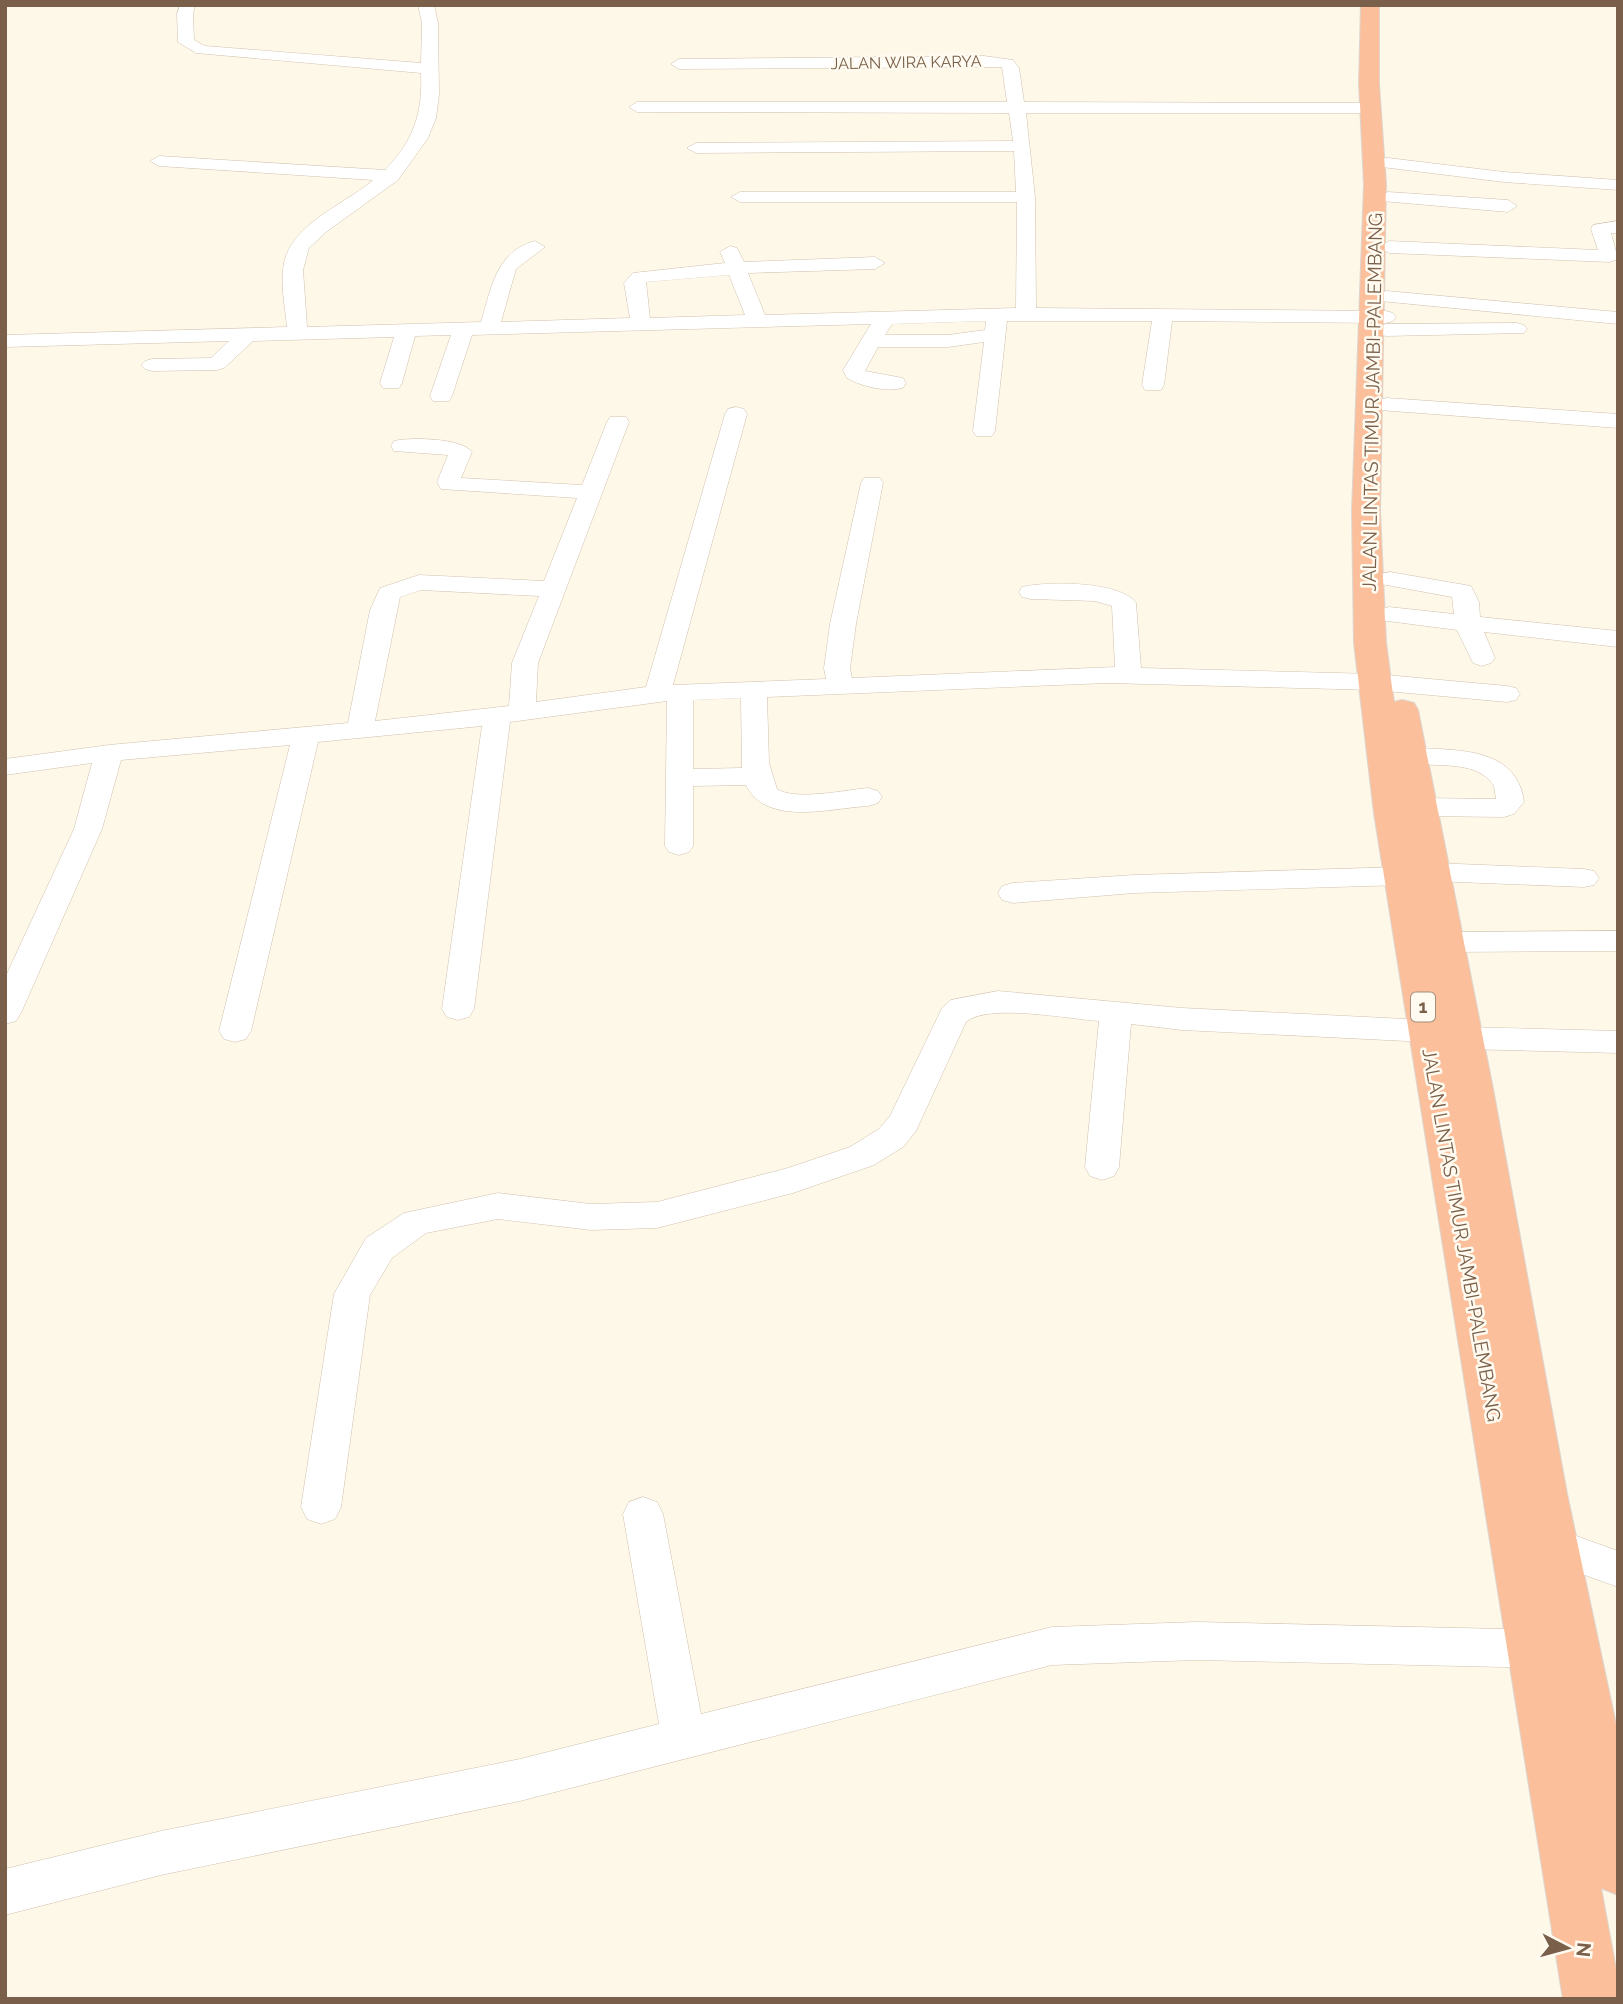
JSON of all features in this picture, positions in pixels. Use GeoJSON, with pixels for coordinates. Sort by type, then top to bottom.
{"type":"FeatureCollection","features":[{"type":"Feature","properties":{"kind":"highway","name":"JALAN LINTAS TIMUR JAMBI-PALEMBANG"},"geometry":{"type":"LineString","coordinates":[[1370,5],[1371,108],[1387,405],[1390,642],[1386,683],[1417,874],[1427,1031],[1592,1999]]}},
{"type":"Feature","properties":{"kind":"highway","name":"JALAN LINTAS TIMUR JAMBI-PALEMBANG"},"geometry":{"type":"LineString","coordinates":[[1387,5],[1389,247],[1366,511],[1370,643],[1411,756],[1420,807],[1417,874],[1446,942],[1554,1546],[1618,1867]]}},
{"type":"Feature","properties":{"kind":"street"},"geometry":{"type":"LineString","coordinates":[[188,5],[185,14],[186,42],[202,50],[429,69]]}},
{"type":"Feature","properties":{"kind":"street"},"geometry":{"type":"LineString","coordinates":[[297,331],[294,263],[303,242],[392,176],[420,139],[432,95],[429,69],[430,23],[426,5]]}},
{"type":"Feature","properties":{"kind":"street","name":"JALAN WIRA KARYA"},"geometry":{"type":"LineString","coordinates":[[679,64],[1007,64],[1011,68],[1026,197],[1026,314]]}},
{"type":"Feature","properties":{"kind":"street"},"geometry":{"type":"LineString","coordinates":[[637,107],[1371,108]]}},
{"type":"Feature","properties":{"kind":"street"},"geometry":{"type":"LineString","coordinates":[[696,148],[1022,146]]}},
{"type":"Feature","properties":{"kind":"street"},"geometry":{"type":"LineString","coordinates":[[159,161],[392,176]]}},
{"type":"Feature","properties":{"kind":"street"},"geometry":{"type":"LineString","coordinates":[[1388,180],[1504,177],[1618,185]]}},
{"type":"Feature","properties":{"kind":"street"},"geometry":{"type":"LineString","coordinates":[[1388,180],[1508,206]]}},
{"type":"Feature","properties":{"kind":"street"},"geometry":{"type":"LineString","coordinates":[[740,197],[1026,197]]}},
{"type":"Feature","properties":{"kind":"street"},"geometry":{"type":"LineString","coordinates":[[1389,247],[1614,257],[1600,229],[1618,227]]}},
{"type":"Feature","properties":{"kind":"street"},"geometry":{"type":"LineString","coordinates":[[489,328],[507,268],[516,258],[535,247]]}},
{"type":"Feature","properties":{"kind":"street"},"geometry":{"type":"LineString","coordinates":[[727,247],[738,268],[758,322]]}},
{"type":"Feature","properties":{"kind":"street"},"geometry":{"type":"LineString","coordinates":[[641,326],[636,279],[647,276],[738,268],[875,263]]}},
{"type":"Feature","properties":{"kind":"street"},"geometry":{"type":"LineString","coordinates":[[871,341],[948,341],[1026,314],[1618,318]]}},
{"type":"Feature","properties":{"kind":"street"},"geometry":{"type":"LineString","coordinates":[[1153,386],[1163,315]]}},
{"type":"Feature","properties":{"kind":"street"},"geometry":{"type":"LineString","coordinates":[[1383,315],[1517,329]]}},
{"type":"Feature","properties":{"kind":"street"},"geometry":{"type":"LineString","coordinates":[[5,341],[297,331],[641,326],[885,318],[995,325]]}},
{"type":"Feature","properties":{"kind":"street"},"geometry":{"type":"LineString","coordinates":[[885,318],[854,370],[855,374],[863,379],[895,383]]}},
{"type":"Feature","properties":{"kind":"street"},"geometry":{"type":"LineString","coordinates":[[984,431],[995,325]]}},
{"type":"Feature","properties":{"kind":"street"},"geometry":{"type":"LineString","coordinates":[[441,396],[464,328]]}},
{"type":"Feature","properties":{"kind":"street"},"geometry":{"type":"LineString","coordinates":[[391,383],[407,330]]}},
{"type":"Feature","properties":{"kind":"street"},"geometry":{"type":"LineString","coordinates":[[152,365],[217,363],[248,334]]}},
{"type":"Feature","properties":{"kind":"street"},"geometry":{"type":"LineString","coordinates":[[1387,405],[1618,421]]}},
{"type":"Feature","properties":{"kind":"street"},"geometry":{"type":"LineString","coordinates":[[679,846],[678,778],[668,693],[736,414]]}},
{"type":"Feature","properties":{"kind":"street"},"geometry":{"type":"LineString","coordinates":[[458,1009],[510,714],[525,663],[618,422]]}},
{"type":"Feature","properties":{"kind":"street"},"geometry":{"type":"LineString","coordinates":[[402,446],[458,450],[461,455],[449,484],[591,492]]}},
{"type":"Feature","properties":{"kind":"street"},"geometry":{"type":"LineString","coordinates":[[841,685],[837,668],[843,624],[872,483]]}},
{"type":"Feature","properties":{"kind":"street"},"geometry":{"type":"LineString","coordinates":[[360,730],[383,610],[389,593],[419,582],[553,589]]}},
{"type":"Feature","properties":{"kind":"street"},"geometry":{"type":"LineString","coordinates":[[1389,597],[1462,591],[1467,602],[1467,623],[1482,658]]}},
{"type":"Feature","properties":{"kind":"street"},"geometry":{"type":"LineString","coordinates":[[1031,592],[1101,594],[1120,598],[1124,603],[1129,676]]}},
{"type":"Feature","properties":{"kind":"street"},"geometry":{"type":"LineString","coordinates":[[1389,597],[1467,623],[1618,639]]}},
{"type":"Feature","properties":{"kind":"street"},"geometry":{"type":"LineString","coordinates":[[5,767],[96,754],[510,714],[668,693],[1129,676],[1386,683],[1507,694]]}},
{"type":"Feature","properties":{"kind":"street"},"geometry":{"type":"LineString","coordinates":[[754,689],[759,775],[761,788],[768,796],[776,800],[868,797]]}},
{"type":"Feature","properties":{"kind":"street"},"geometry":{"type":"LineString","coordinates":[[235,1031],[306,735]]}},
{"type":"Feature","properties":{"kind":"street"},"geometry":{"type":"LineString","coordinates":[[5,1013],[88,829],[96,754]]}},
{"type":"Feature","properties":{"kind":"street"},"geometry":{"type":"LineString","coordinates":[[1411,756],[1468,761],[1492,767],[1502,775],[1511,794],[1510,802],[1504,808],[1420,807]]}},
{"type":"Feature","properties":{"kind":"street"},"geometry":{"type":"LineString","coordinates":[[678,778],[759,775]]}},
{"type":"Feature","properties":{"kind":"street"},"geometry":{"type":"LineString","coordinates":[[1013,893],[1134,884],[1417,874],[1584,878]]}},
{"type":"Feature","properties":{"kind":"street"},"geometry":{"type":"LineString","coordinates":[[1446,942],[1618,942]]}},
{"type":"Feature","properties":{"kind":"street"},"geometry":{"type":"LineString","coordinates":[[321,1507],[352,1294],[379,1248],[416,1222],[498,1206],[591,1217],[657,1215],[793,1180],[862,1156],[891,1138],[904,1122],[953,1016],[962,1008],[998,1002],[1182,1019],[1427,1031]]}},
{"type":"Feature","properties":{"kind":"street"},"geometry":{"type":"LineString","coordinates":[[1102,1167],[1104,1119],[1116,1012]]}},
{"type":"Feature","properties":{"kind":"street"},"geometry":{"type":"LineString","coordinates":[[1464,1038],[1618,1042]]}},
{"type":"Feature","properties":{"kind":"street"},"geometry":{"type":"LineString","coordinates":[[643,1514],[684,1740]]}},
{"type":"Feature","properties":{"kind":"street"},"geometry":{"type":"LineString","coordinates":[[1554,1546],[1618,1569]]}},
{"type":"Feature","properties":{"kind":"street"},"geometry":{"type":"LineString","coordinates":[[5,1892],[161,1853],[520,1780],[1052,1646],[1197,1641],[1575,1651]]}}]}
